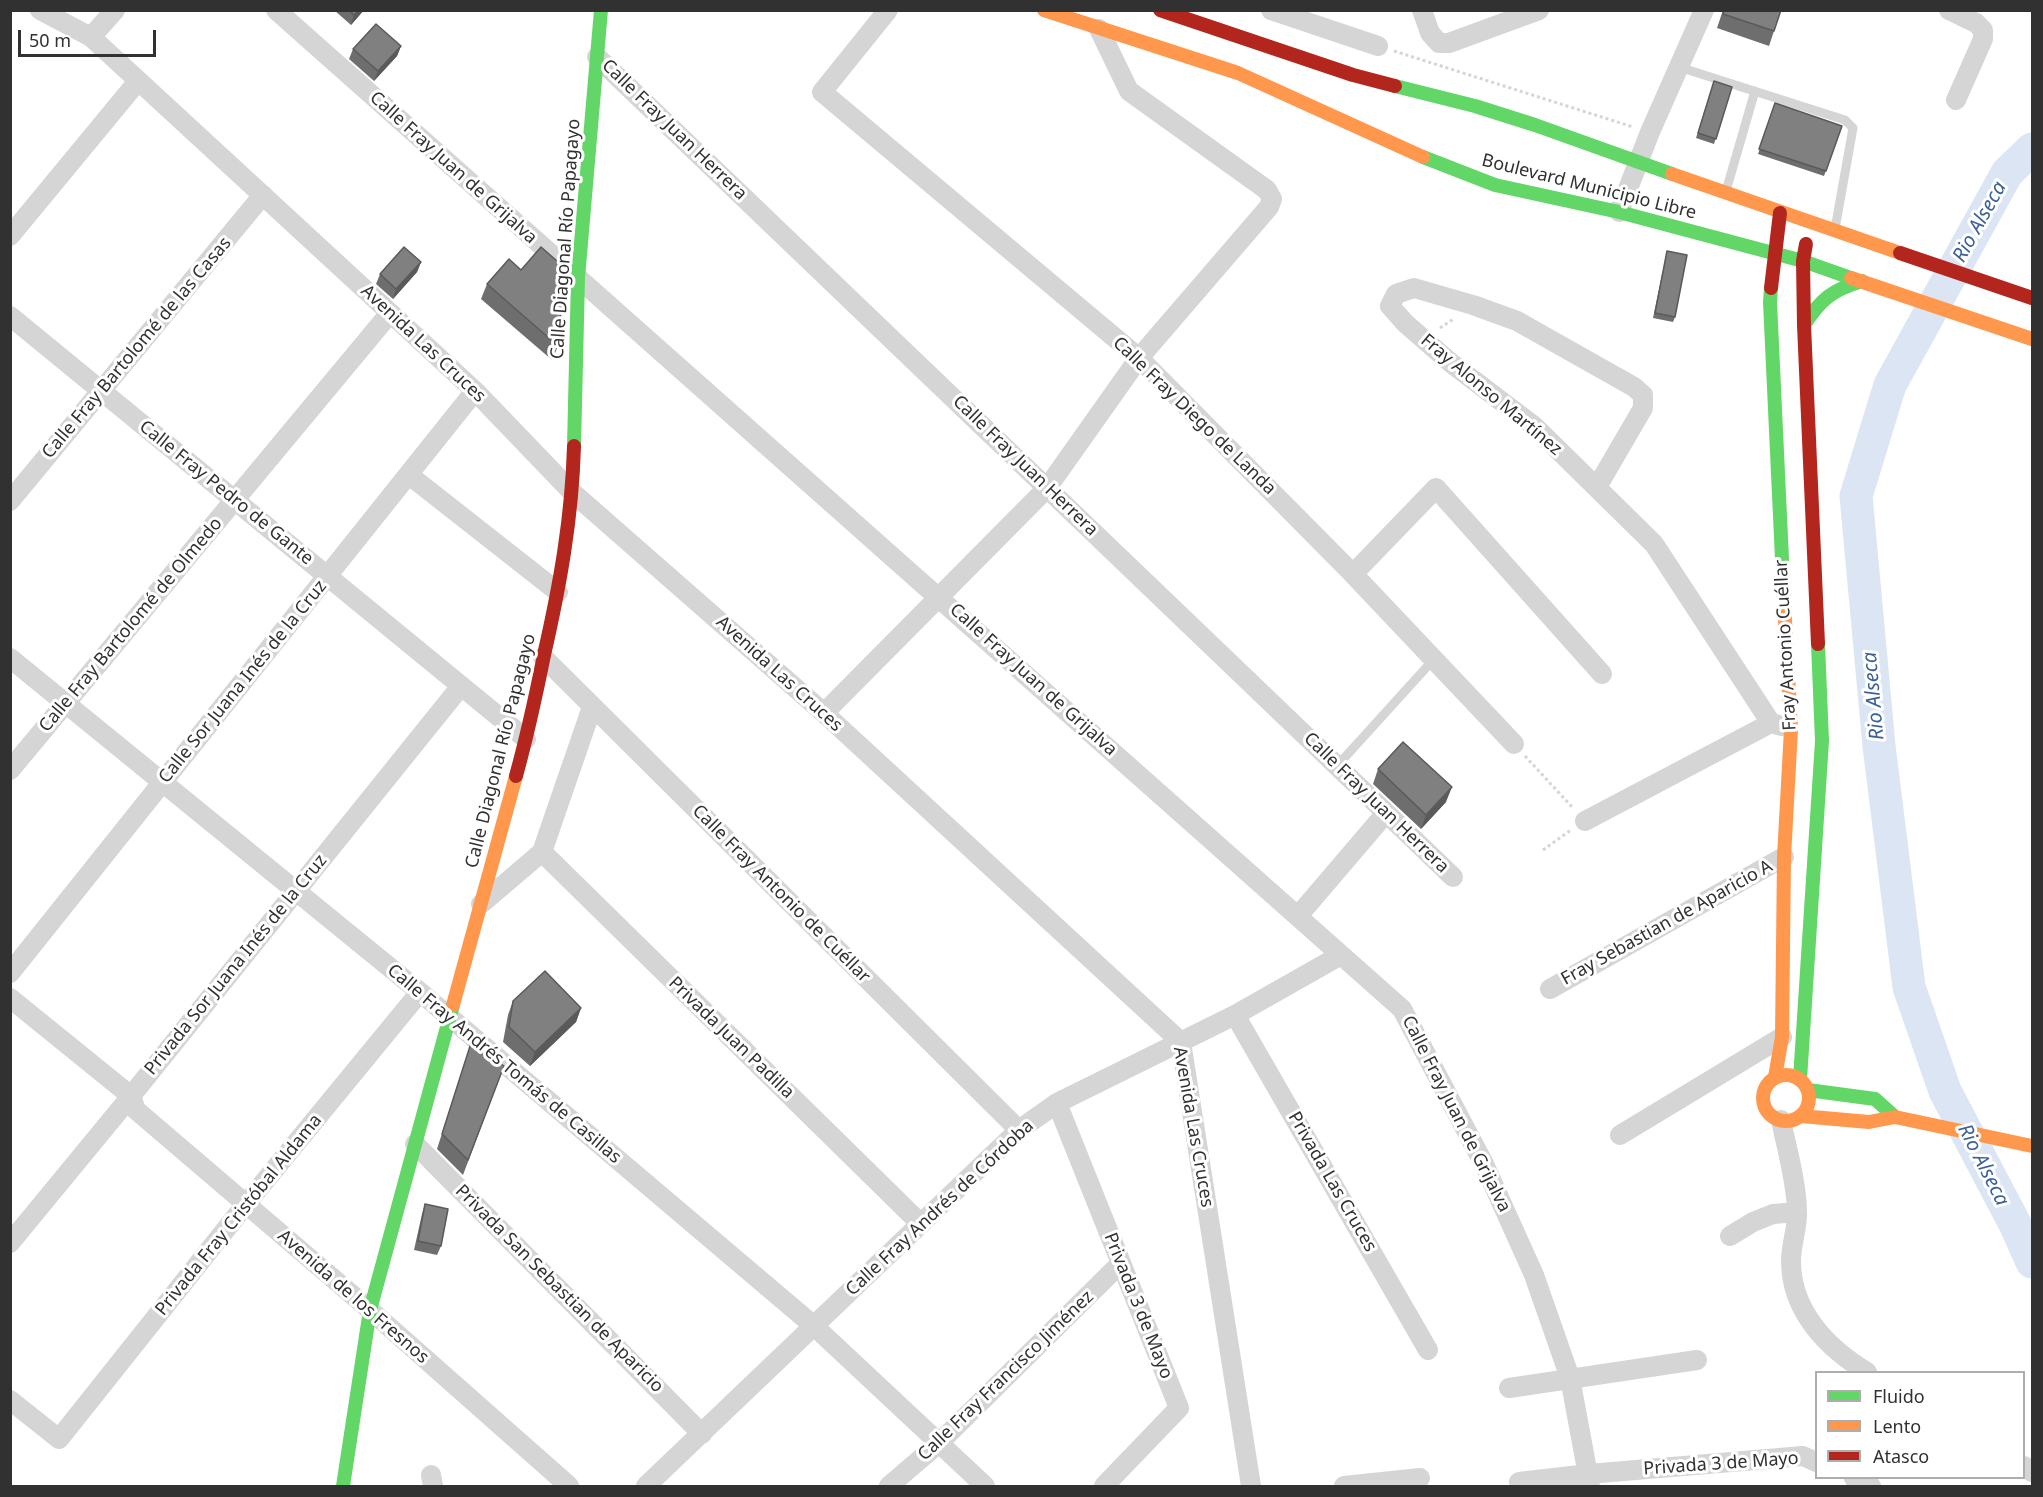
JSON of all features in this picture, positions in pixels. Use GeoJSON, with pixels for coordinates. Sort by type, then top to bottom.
{"type":"FeatureCollection","features":[{"type":"Feature","properties":{"kind":"street","name":"Avenida Las Cruces"},"geometry":{"type":"LineString","coordinates":[[40,10],[91,38],[475,391],[573,493],[824,713],[1181,1042],[1251,1486]]}},
{"type":"Feature","properties":{"kind":"street"},"geometry":{"type":"LineString","coordinates":[[91,38],[115,10]]}},
{"type":"Feature","properties":{"kind":"street","name":"Calle Fray Juan de Grijalva"},"geometry":{"type":"LineString","coordinates":[[276,10],[1402,1009],[1484,1164],[1534,1275],[1570,1378],[1589,1480]]}},
{"type":"Feature","properties":{"kind":"street","name":"Calle Diagonal Río Papagayo"},"geometry":{"type":"LineString","coordinates":[[343,1486],[370,1311],[526,739],[558,592],[573,493],[578,278],[601,10]]}},
{"type":"Feature","properties":{"kind":"street","name":"Calle Fray Diego de Landa"},"geometry":{"type":"LineString","coordinates":[[888,10],[822,92],[1139,358],[1353,574],[1514,744]]}},
{"type":"Feature","properties":{"kind":"street","name":"Boulevard Municipio Libre"},"geometry":{"type":"LineString","coordinates":[[1044,10],[1238,74],[1445,167],[1485,181],[1619,212],[1803,261],[2032,339]]}},
{"type":"Feature","properties":{"kind":"street","name":"Boulevard Municipio Libre"},"geometry":{"type":"LineString","coordinates":[[1160,10],[1198,16],[1353,75],[1475,106],[1535,125],[1725,194],[2032,298]]}},
{"type":"Feature","properties":{"kind":"street"},"geometry":{"type":"LineString","coordinates":[[1271,10],[1378,46]]}},
{"type":"Feature","properties":{"kind":"street"},"geometry":{"type":"LineString","coordinates":[[1422,10],[1430,33],[1439,43],[1449,43],[1539,10]]}},
{"type":"Feature","properties":{"kind":"street"},"geometry":{"type":"LineString","coordinates":[[1619,212],[1650,132],[1704,10]]}},
{"type":"Feature","properties":{"kind":"street"},"geometry":{"type":"LineString","coordinates":[[1949,10],[1976,23],[1983,30],[1983,39],[1956,100]]}},
{"type":"Feature","properties":{"kind":"street"},"geometry":{"type":"LineString","coordinates":[[824,713],[1047,488],[1139,358],[1269,207],[1272,200],[1267,190],[1129,91],[1099,29]]}},
{"type":"Feature","properties":{"kind":"street","name":"Calle Fray Juan Herrera"},"geometry":{"type":"LineString","coordinates":[[597,57],[1453,877]]}},
{"type":"Feature","properties":{"kind":"street"},"geometry":{"type":"LineString","coordinates":[[10,236],[138,81]]}},
{"type":"Feature","properties":{"kind":"street","name":"Calle Fray Bartolomé de las Casas"},"geometry":{"type":"LineString","coordinates":[[10,501],[263,195]]}},
{"type":"Feature","properties":{"kind":"street","name":"Fray Antonio Cuéllar"},"geometry":{"type":"LineString","coordinates":[[1775,1077],[1782,1038],[1785,857],[1791,729],[1770,302],[1773,253],[1780,213]]}},
{"type":"Feature","properties":{"kind":"street","name":"Fray Antonio Cuéllar"},"geometry":{"type":"LineString","coordinates":[[1804,1085],[1822,741],[1804,325],[1803,261],[1807,221]]}},
{"type":"Feature","properties":{"kind":"street"},"geometry":{"type":"LineString","coordinates":[[1804,325],[1819,302],[1833,291],[1862,281]]}},
{"type":"Feature","properties":{"kind":"street","name":"Fray Alonso Martínez"},"geometry":{"type":"LineString","coordinates":[[1414,288],[1473,305],[1517,321],[1634,387],[1642,395],[1643,408],[1597,487],[1534,426],[1426,342],[1390,306],[1396,294],[1414,288]]}},
{"type":"Feature","properties":{"kind":"street","name":"Calle Fray Bartolomé de Olmedo"},"geometry":{"type":"LineString","coordinates":[[10,770],[390,313]]}},
{"type":"Feature","properties":{"kind":"street","name":"Calle Fray Pedro de Gante"},"geometry":{"type":"LineString","coordinates":[[10,316],[526,739]]}},
{"type":"Feature","properties":{"kind":"street","name":"Calle Sor Juana Inés de la Cruz"},"geometry":{"type":"LineString","coordinates":[[10,973],[475,391]]}},
{"type":"Feature","properties":{"kind":"street"},"geometry":{"type":"LineString","coordinates":[[408,475],[558,592]]}},
{"type":"Feature","properties":{"kind":"street"},"geometry":{"type":"LineString","coordinates":[[1597,487],[1654,544],[1771,723],[1791,729]]}},
{"type":"Feature","properties":{"kind":"street"},"geometry":{"type":"LineString","coordinates":[[1353,574],[1436,488],[1602,674]]}},
{"type":"Feature","properties":{"kind":"street","name":"Calle Fray Antonio de Cuéllar"},"geometry":{"type":"LineString","coordinates":[[543,657],[1019,1130]]}},
{"type":"Feature","properties":{"kind":"street","name":"Calle Fray Andrés Tomás de Casillas"},"geometry":{"type":"LineString","coordinates":[[10,658],[420,992],[814,1326],[985,1486]]}},
{"type":"Feature","properties":{"kind":"street","name":"Privada Sor Juana Inés de la Cruz"},"geometry":{"type":"LineString","coordinates":[[10,1243],[130,1104],[295,890],[461,686]]}},
{"type":"Feature","properties":{"kind":"street"},"geometry":{"type":"LineString","coordinates":[[481,904],[542,852],[592,707]]}},
{"type":"Feature","properties":{"kind":"street"},"geometry":{"type":"LineString","coordinates":[[1585,821],[1771,723]]}},
{"type":"Feature","properties":{"kind":"street"},"geometry":{"type":"LineString","coordinates":[[1298,916],[1386,813]]}},
{"type":"Feature","properties":{"kind":"street","name":"Privada Juan Padilla"},"geometry":{"type":"LineString","coordinates":[[542,852],[921,1224]]}},
{"type":"Feature","properties":{"kind":"street","name":"Fray Sebastian de Aparicio A"},"geometry":{"type":"LineString","coordinates":[[1550,989],[1785,857]]}},
{"type":"Feature","properties":{"kind":"street","name":"Calle Fray Andrés de Córdoba"},"geometry":{"type":"LineString","coordinates":[[646,1486],[1019,1130],[1057,1103],[1235,1015],[1341,955]]}},
{"type":"Feature","properties":{"kind":"street","name":"Privada Fray Cristóbal Aldama"},"geometry":{"type":"LineString","coordinates":[[10,1400],[59,1439],[246,1204],[420,992]]}},
{"type":"Feature","properties":{"kind":"street","name":"Avenida de los Fresnos"},"geometry":{"type":"LineString","coordinates":[[10,998],[569,1486]]}},
{"type":"Feature","properties":{"kind":"street","name":"Privada Las Cruces"},"geometry":{"type":"LineString","coordinates":[[1235,1015],[1428,1350]]}},
{"type":"Feature","properties":{"kind":"street","name":"Avenida de los Fresnos"},"geometry":{"type":"LineString","coordinates":[[10,1016],[130,1104]]}},
{"type":"Feature","properties":{"kind":"street"},"geometry":{"type":"LineString","coordinates":[[1620,1135],[1782,1038]]}},
{"type":"Feature","properties":{"kind":"street"},"geometry":{"type":"LineString","coordinates":[[1895,1117],[1875,1099],[1804,1085],[1788,1074],[1775,1077],[1765,1089],[1764,1104],[1773,1117],[1781,1120],[1788,1121],[1801,1116],[1869,1122],[1895,1117],[2032,1146]]}},
{"type":"Feature","properties":{"kind":"street"},"geometry":{"type":"LineString","coordinates":[[1801,1116],[1809,1104],[1804,1085]]}},
{"type":"Feature","properties":{"kind":"street","name":"Privada 3 de Mayo"},"geometry":{"type":"LineString","coordinates":[[1057,1103],[1179,1408],[1104,1486]]}},
{"type":"Feature","properties":{"kind":"street"},"geometry":{"type":"LineString","coordinates":[[1781,1120],[1790,1161],[1797,1212],[1791,1261],[1797,1299],[1809,1321],[1826,1341],[1850,1362],[1865,1371]]}},
{"type":"Feature","properties":{"kind":"street","name":"Privada San Sebastian de Aparicio"},"geometry":{"type":"LineString","coordinates":[[415,1144],[702,1434]]}},
{"type":"Feature","properties":{"kind":"street"},"geometry":{"type":"LineString","coordinates":[[1730,1236],[1753,1222],[1773,1214],[1797,1212]]}},
{"type":"Feature","properties":{"kind":"street","name":"Calle Fray Francisco Jiménez"},"geometry":{"type":"LineString","coordinates":[[889,1486],[939,1443],[1121,1263]]}},
{"type":"Feature","properties":{"kind":"street"},"geometry":{"type":"LineString","coordinates":[[1509,1388],[1697,1360]]}},
{"type":"Feature","properties":{"kind":"street","name":"Privada 3 de Mayo"},"geometry":{"type":"LineString","coordinates":[[1519,1482],[1589,1480],[1803,1456],[1815,1462]]}},
{"type":"Feature","properties":{"kind":"street"},"geometry":{"type":"LineString","coordinates":[[1344,1486],[1420,1478]]}},
{"type":"Feature","properties":{"kind":"street"},"geometry":{"type":"LineString","coordinates":[[1856,1479],[1871,1486]]}},
{"type":"Feature","properties":{"kind":"lane"},"geometry":{"type":"LineString","coordinates":[[1679,67],[1845,120],[1853,128],[1834,231]]}},
{"type":"Feature","properties":{"kind":"lane"},"geometry":{"type":"LineString","coordinates":[[1725,194],[1755,91]]}},
{"type":"Feature","properties":{"kind":"lane"},"geometry":{"type":"LineString","coordinates":[[1337,766],[1434,659]]}},
{"type":"Feature","properties":{"kind":"path"},"geometry":{"type":"LineString","coordinates":[[1378,46],[1650,132]]}},
{"type":"Feature","properties":{"kind":"path"},"geometry":{"type":"LineString","coordinates":[[1426,342],[1437,330],[1473,305]]}},
{"type":"Feature","properties":{"kind":"path"},"geometry":{"type":"LineString","coordinates":[[1514,744],[1585,821],[1543,850]]}},
{"type":"Feature","properties":{"kind":"building"},"geometry":{"type":"Polygon","coordinates":[[[349,10],[359,10],[354,15],[349,10]]]}},
{"type":"Feature","properties":{"kind":"building"},"geometry":{"type":"Polygon","coordinates":[[[1724,10],[1781,10],[1774,31],[1723,14],[1724,10]]]}},
{"type":"Feature","properties":{"kind":"building"},"geometry":{"type":"Polygon","coordinates":[[[376,24],[401,46],[378,71],[353,49],[376,24]]]}},
{"type":"Feature","properties":{"kind":"building"},"geometry":{"type":"Polygon","coordinates":[[[1714,81],[1732,87],[1716,139],[1698,133],[1714,81]]]}},
{"type":"Feature","properties":{"kind":"building"},"geometry":{"type":"Polygon","coordinates":[[[1775,103],[1842,126],[1826,171],[1759,149],[1775,103]]]}},
{"type":"Feature","properties":{"kind":"building"},"geometry":{"type":"Polygon","coordinates":[[[404,247],[421,262],[396,289],[380,274],[404,247]]]}},
{"type":"Feature","properties":{"kind":"building"},"geometry":{"type":"Polygon","coordinates":[[[541,247],[565,268],[558,346],[487,284],[509,259],[521,270],[541,247]]]}},
{"type":"Feature","properties":{"kind":"building"},"geometry":{"type":"Polygon","coordinates":[[[1667,251],[1687,255],[1675,317],[1655,313],[1667,251]]]}},
{"type":"Feature","properties":{"kind":"building"},"geometry":{"type":"Polygon","coordinates":[[[1403,742],[1452,787],[1426,815],[1378,769],[1403,742]]]}},
{"type":"Feature","properties":{"kind":"building"},"geometry":{"type":"Polygon","coordinates":[[[545,971],[581,1008],[535,1052],[509,1027],[513,1001],[545,971]]]}},
{"type":"Feature","properties":{"kind":"building"},"geometry":{"type":"Polygon","coordinates":[[[471,1043],[504,1066],[468,1160],[442,1134],[471,1043]]]}},
{"type":"Feature","properties":{"kind":"building"},"geometry":{"type":"Polygon","coordinates":[[[425,1204],[448,1209],[441,1246],[418,1241],[425,1204]]]}},
{"type":"Feature","properties":{"kind":"waterway","name":"Rio Alseca"},"geometry":{"type":"LineString","coordinates":[[2032,149],[2007,173],[1890,385],[1856,496],[1879,746],[1909,987],[1945,1091],[2015,1224],[2032,1262]]}},
{"type":"Feature","properties":{"kind":"traffic: fast"},"geometry":{"type":"LineString","coordinates":[[574,446],[578,278],[601,10]]}},
{"type":"Feature","properties":{"kind":"traffic: fast"},"geometry":{"type":"LineString","coordinates":[[1395,86],[1475,106],[1535,125],[1672,174]]}},
{"type":"Feature","properties":{"kind":"traffic: fast"},"geometry":{"type":"LineString","coordinates":[[1423,157],[1495,185],[1619,212],[1803,261],[1851,278]]}},
{"type":"Feature","properties":{"kind":"traffic: fast"},"geometry":{"type":"LineString","coordinates":[[1804,325],[1816,308],[1828,297],[1862,281]]}},
{"type":"Feature","properties":{"kind":"traffic: fast"},"geometry":{"type":"LineString","coordinates":[[1771,288],[1784,602]]}},
{"type":"Feature","properties":{"kind":"traffic: fast"},"geometry":{"type":"LineString","coordinates":[[1800,1079],[1822,741],[1818,644]]}},
{"type":"Feature","properties":{"kind":"traffic: fast"},"geometry":{"type":"LineString","coordinates":[[343,1486],[370,1310],[453,1005]]}},
{"type":"Feature","properties":{"kind":"traffic: fast"},"geometry":{"type":"LineString","coordinates":[[1808,1090],[1875,1099],[1895,1117]]}},
{"type":"Feature","properties":{"kind":"traffic: slow"},"geometry":{"type":"LineString","coordinates":[[1044,10],[1238,73],[1423,157]]}},
{"type":"Feature","properties":{"kind":"traffic: slow"},"geometry":{"type":"LineString","coordinates":[[1672,174],[1900,253]]}},
{"type":"Feature","properties":{"kind":"traffic: slow"},"geometry":{"type":"LineString","coordinates":[[1851,278],[2032,339]]}},
{"type":"Feature","properties":{"kind":"traffic: slow"},"geometry":{"type":"LineString","coordinates":[[1775,1077],[1782,1037],[1784,857],[1791,729],[1784,602]]}},
{"type":"Feature","properties":{"kind":"traffic: slow"},"geometry":{"type":"LineString","coordinates":[[453,1005],[516,776]]}},
{"type":"Feature","properties":{"kind":"traffic: slow"},"geometry":{"type":"LineString","coordinates":[[1786,1075],[1802,1082],[1809,1098],[1802,1114],[1786,1121],[1770,1114],[1763,1098],[1770,1082],[1786,1075]]}},
{"type":"Feature","properties":{"kind":"traffic: slow"},"geometry":{"type":"LineString","coordinates":[[1801,1116],[1869,1122],[1895,1117],[2032,1146]]}},
{"type":"Feature","properties":{"kind":"traffic: jam"},"geometry":{"type":"LineString","coordinates":[[1160,10],[1353,75],[1395,86]]}},
{"type":"Feature","properties":{"kind":"traffic: jam"},"geometry":{"type":"LineString","coordinates":[[1771,288],[1780,213]]}},
{"type":"Feature","properties":{"kind":"traffic: jam"},"geometry":{"type":"LineString","coordinates":[[1806,244],[1803,261],[1804,325],[1818,644]]}},
{"type":"Feature","properties":{"kind":"traffic: jam"},"geometry":{"type":"LineString","coordinates":[[1900,253],[2032,298]]}},
{"type":"Feature","properties":{"kind":"traffic: jam"},"geometry":{"type":"LineString","coordinates":[[516,776],[535,700],[560,577],[571,499],[574,446]]}}]}
